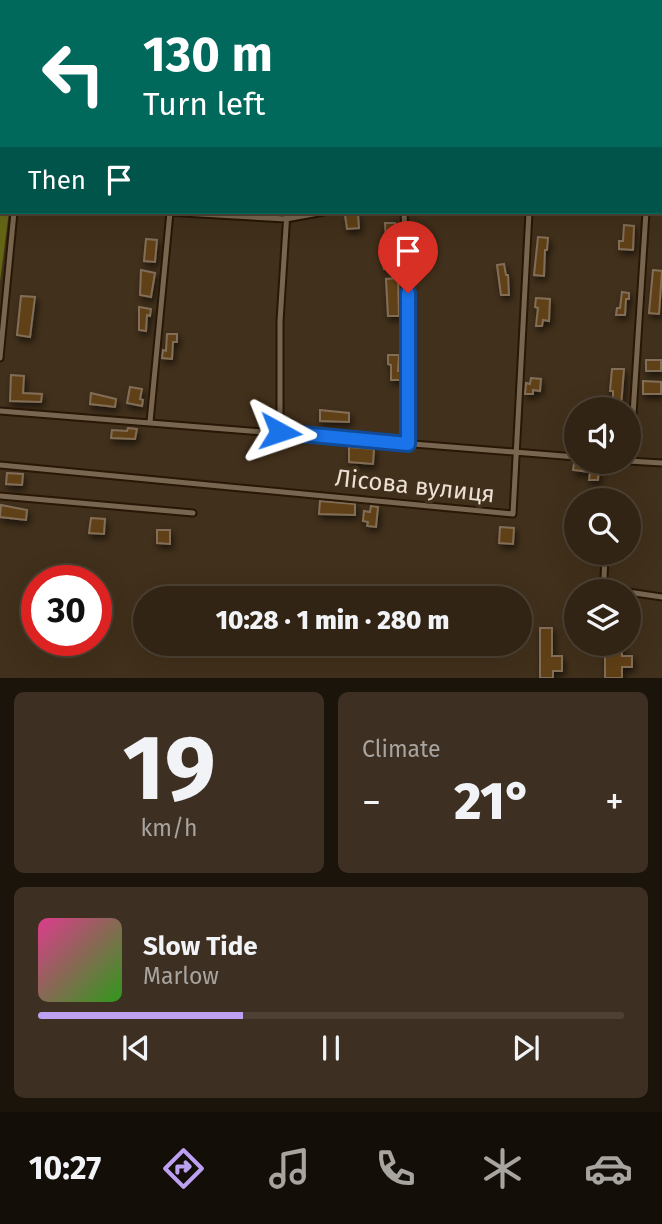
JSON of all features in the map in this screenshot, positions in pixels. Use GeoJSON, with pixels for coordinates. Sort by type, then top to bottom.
{"type":"FeatureCollection","features":[{"type":"Feature","properties":{"kind":"street"},"geometry":{"type":"LineString","coordinates":[[0,358],[14,214]]}},
{"type":"Feature","properties":{"kind":"street"},"geometry":{"type":"LineString","coordinates":[[150,422],[169,214]]}},
{"type":"Feature","properties":{"kind":"street"},"geometry":{"type":"LineString","coordinates":[[247,214],[286,215],[280,321],[280,432]]}},
{"type":"Feature","properties":{"kind":"street"},"geometry":{"type":"LineString","coordinates":[[404,214],[409,321],[408,444]]}},
{"type":"Feature","properties":{"kind":"street"},"geometry":{"type":"LineString","coordinates":[[516,452],[529,214]]}},
{"type":"Feature","properties":{"kind":"street"},"geometry":{"type":"LineString","coordinates":[[633,397],[646,214]]}},
{"type":"Feature","properties":{"kind":"street"},"geometry":{"type":"LineString","coordinates":[[0,411],[150,422],[211,430],[280,432],[564,456]]}},
{"type":"Feature","properties":{"kind":"street","name":"Лісова вулиця"},"geometry":{"type":"LineString","coordinates":[[0,465],[513,514],[516,452]]}},
{"type":"Feature","properties":{"kind":"street"},"geometry":{"type":"LineString","coordinates":[[641,462],[662,463]]}},
{"type":"Feature","properties":{"kind":"street"},"geometry":{"type":"LineString","coordinates":[[0,496],[192,513]]}},
{"type":"Feature","properties":{"kind":"street"},"geometry":{"type":"LineString","coordinates":[[641,594],[662,597]]}},
{"type":"Feature","properties":{"kind":"shaded area"},"geometry":{"type":"Polygon","coordinates":[[[0,214],[9,214],[0,282],[0,214]]]}},
{"type":"Feature","properties":{"kind":"building"},"geometry":{"type":"Polygon","coordinates":[[[358,214],[359,228],[347,229],[345,215],[358,214]]]}},
{"type":"Feature","properties":{"kind":"building"},"geometry":{"type":"Polygon","coordinates":[[[385,223],[395,223],[397,251],[392,252],[394,268],[384,269],[383,262],[387,261],[385,223]]]}},
{"type":"Feature","properties":{"kind":"building"},"geometry":{"type":"Polygon","coordinates":[[[624,225],[634,226],[633,250],[619,249],[619,241],[623,241],[624,225]]]}},
{"type":"Feature","properties":{"kind":"building"},"geometry":{"type":"Polygon","coordinates":[[[538,237],[548,238],[544,276],[534,275],[538,237]]]}},
{"type":"Feature","properties":{"kind":"building"},"geometry":{"type":"Polygon","coordinates":[[[146,239],[157,240],[155,262],[144,261],[146,239]]]}},
{"type":"Feature","properties":{"kind":"building"},"geometry":{"type":"Polygon","coordinates":[[[504,264],[508,275],[509,295],[501,295],[497,265],[504,264]]]}},
{"type":"Feature","properties":{"kind":"building"},"geometry":{"type":"Polygon","coordinates":[[[141,270],[155,273],[151,297],[140,295],[141,270]]]}},
{"type":"Feature","properties":{"kind":"building"},"geometry":{"type":"Polygon","coordinates":[[[653,270],[662,271],[659,314],[649,313],[653,270]]]}},
{"type":"Feature","properties":{"kind":"building"},"geometry":{"type":"Polygon","coordinates":[[[398,278],[399,316],[388,316],[386,279],[398,278]]]}},
{"type":"Feature","properties":{"kind":"building"},"geometry":{"type":"Polygon","coordinates":[[[622,292],[629,293],[625,315],[616,315],[617,308],[620,308],[622,292]]]}},
{"type":"Feature","properties":{"kind":"building"},"geometry":{"type":"Polygon","coordinates":[[[21,296],[35,297],[30,337],[17,335],[21,296]]]}},
{"type":"Feature","properties":{"kind":"building"},"geometry":{"type":"Polygon","coordinates":[[[536,298],[550,299],[549,321],[543,320],[542,326],[536,326],[536,298]]]}},
{"type":"Feature","properties":{"kind":"building"},"geometry":{"type":"Polygon","coordinates":[[[139,307],[151,309],[150,316],[147,315],[146,331],[139,330],[139,307]]]}},
{"type":"Feature","properties":{"kind":"building"},"geometry":{"type":"Polygon","coordinates":[[[167,334],[177,334],[177,342],[173,342],[172,359],[162,358],[163,350],[166,351],[167,334]]]}},
{"type":"Feature","properties":{"kind":"building"},"geometry":{"type":"Polygon","coordinates":[[[388,355],[399,355],[398,371],[402,371],[402,380],[391,380],[388,355]]]}},
{"type":"Feature","properties":{"kind":"building"},"geometry":{"type":"Polygon","coordinates":[[[646,360],[661,360],[661,371],[646,371],[646,360]]]}},
{"type":"Feature","properties":{"kind":"building"},"geometry":{"type":"Polygon","coordinates":[[[612,369],[624,369],[622,397],[613,397],[613,391],[610,391],[612,369]]]}},
{"type":"Feature","properties":{"kind":"building"},"geometry":{"type":"Polygon","coordinates":[[[11,375],[24,376],[23,393],[42,394],[41,402],[10,401],[11,375]]]}},
{"type":"Feature","properties":{"kind":"building"},"geometry":{"type":"Polygon","coordinates":[[[531,378],[541,379],[540,391],[533,390],[533,394],[525,394],[526,383],[530,384],[531,378]]]}},
{"type":"Feature","properties":{"kind":"building"},"geometry":{"type":"Polygon","coordinates":[[[643,381],[661,382],[661,394],[643,394],[643,381]]]}},
{"type":"Feature","properties":{"kind":"building"},"geometry":{"type":"Polygon","coordinates":[[[130,387],[142,389],[142,406],[127,403],[130,387]]]}},
{"type":"Feature","properties":{"kind":"building"},"geometry":{"type":"Polygon","coordinates":[[[91,393],[116,399],[115,407],[90,404],[91,393]]]}},
{"type":"Feature","properties":{"kind":"building"},"geometry":{"type":"Polygon","coordinates":[[[320,410],[349,413],[349,422],[320,421],[320,410]]]}},
{"type":"Feature","properties":{"kind":"building"},"geometry":{"type":"Polygon","coordinates":[[[128,428],[137,429],[135,439],[111,438],[112,430],[127,431],[128,428]]]}},
{"type":"Feature","properties":{"kind":"building"},"geometry":{"type":"Polygon","coordinates":[[[349,447],[374,449],[373,464],[349,462],[349,447]]]}},
{"type":"Feature","properties":{"kind":"building"},"geometry":{"type":"Polygon","coordinates":[[[7,473],[23,474],[22,485],[6,484],[7,473]]]}},
{"type":"Feature","properties":{"kind":"building"},"geometry":{"type":"Polygon","coordinates":[[[590,474],[598,474],[598,480],[589,480],[590,474]]]}},
{"type":"Feature","properties":{"kind":"building"},"geometry":{"type":"Polygon","coordinates":[[[320,501],[355,504],[355,515],[319,514],[320,501]]]}},
{"type":"Feature","properties":{"kind":"building"},"geometry":{"type":"Polygon","coordinates":[[[1,505],[27,510],[26,520],[0,517],[1,505]]]}},
{"type":"Feature","properties":{"kind":"building"},"geometry":{"type":"Polygon","coordinates":[[[371,506],[378,507],[376,527],[367,526],[368,522],[363,521],[364,511],[370,512],[371,506]]]}},
{"type":"Feature","properties":{"kind":"building"},"geometry":{"type":"Polygon","coordinates":[[[91,518],[105,519],[104,534],[89,533],[91,518]]]}},
{"type":"Feature","properties":{"kind":"building"},"geometry":{"type":"Polygon","coordinates":[[[500,527],[514,528],[513,544],[499,543],[500,527]]]}},
{"type":"Feature","properties":{"kind":"building"},"geometry":{"type":"Polygon","coordinates":[[[157,530],[170,530],[170,544],[157,543],[157,530]]]}},
{"type":"Feature","properties":{"kind":"building"},"geometry":{"type":"Polygon","coordinates":[[[540,628],[552,628],[552,656],[562,656],[562,671],[553,671],[553,678],[540,678],[540,628]]]}},
{"type":"Feature","properties":{"kind":"building"},"geometry":{"type":"Polygon","coordinates":[[[605,656],[632,656],[632,667],[622,667],[622,678],[605,678],[605,656]]]}},
{"type":"Feature","properties":{"kind":"route"},"geometry":{"type":"LineString","coordinates":[[280,432],[408,444],[408,293]]}}]}
